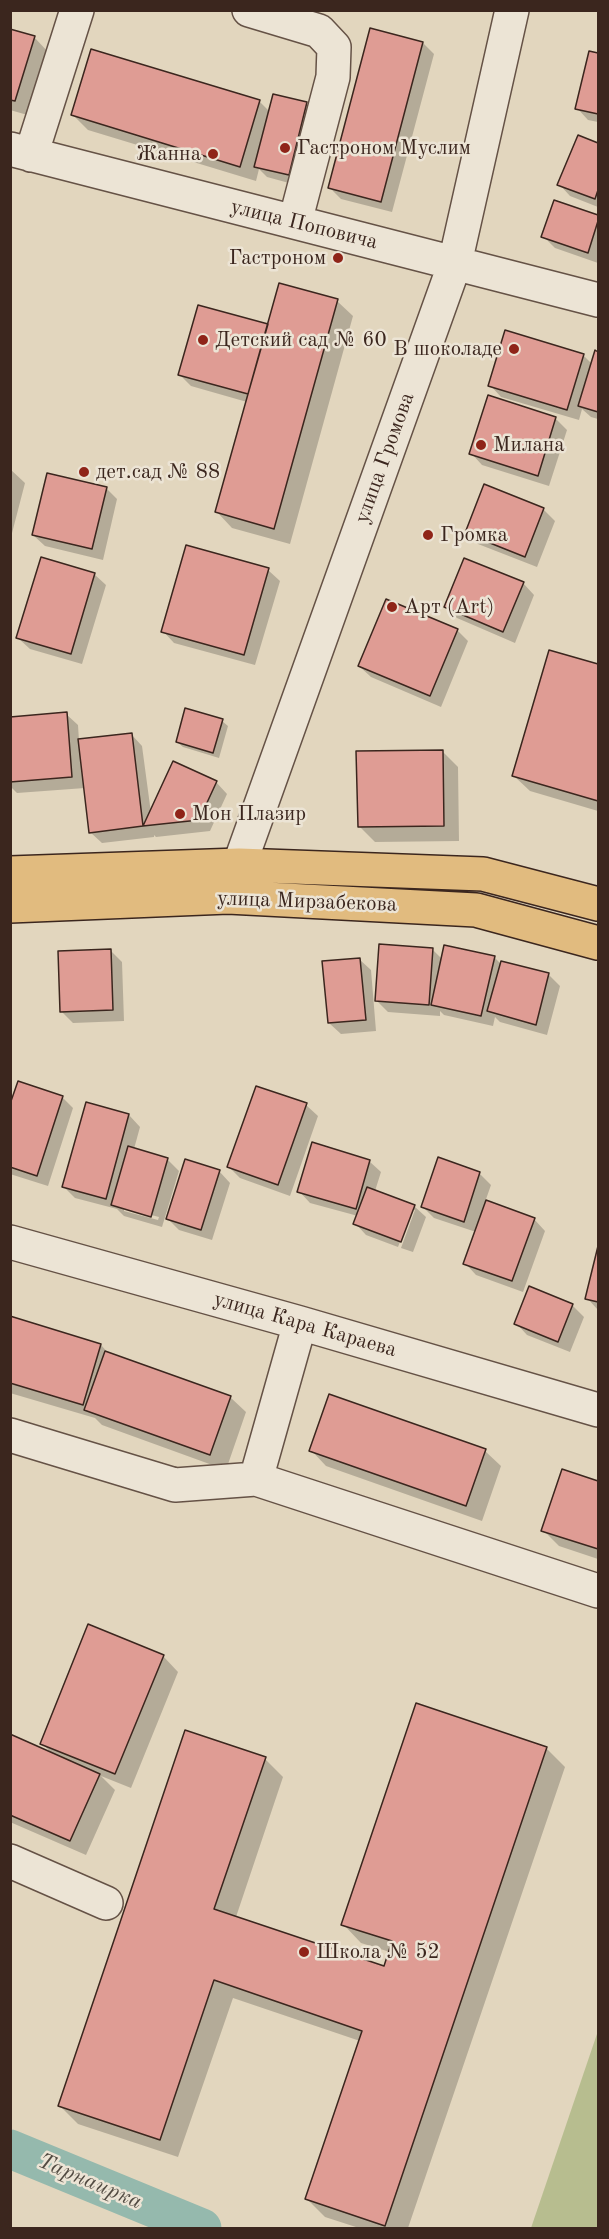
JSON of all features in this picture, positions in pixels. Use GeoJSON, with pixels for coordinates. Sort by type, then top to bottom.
{"type":"FeatureCollection","features":[{"type":"Feature","properties":{"kind":"main road","name":"улица Мирзабекова"},"geometry":{"type":"LineString","coordinates":[[10,873],[239,865],[483,874],[598,904]]}},
{"type":"Feature","properties":{"kind":"main road","name":"улица Мирзабекова"},"geometry":{"type":"LineString","coordinates":[[10,906],[228,897],[476,910],[598,943]]}},
{"type":"Feature","properties":{"kind":"street"},"geometry":{"type":"LineString","coordinates":[[20,152],[77,10]]}},
{"type":"Feature","properties":{"kind":"street"},"geometry":{"type":"LineString","coordinates":[[249,10],[319,31],[334,47],[333,77],[295,222]]}},
{"type":"Feature","properties":{"kind":"street","name":"улица Громова"},"geometry":{"type":"LineString","coordinates":[[228,897],[455,263],[512,10]]}},
{"type":"Feature","properties":{"kind":"street","name":"улица Поповича"},"geometry":{"type":"LineString","coordinates":[[20,152],[598,300]]}},
{"type":"Feature","properties":{"kind":"street","name":"улица Кара Караева"},"geometry":{"type":"LineString","coordinates":[[10,1242],[598,1410]]}},
{"type":"Feature","properties":{"kind":"street"},"geometry":{"type":"LineString","coordinates":[[256,1479],[300,1323]]}},
{"type":"Feature","properties":{"kind":"street"},"geometry":{"type":"LineString","coordinates":[[10,1435],[175,1485],[256,1479],[598,1591]]}},
{"type":"Feature","properties":{"kind":"street"},"geometry":{"type":"LineString","coordinates":[[10,1861],[106,1903]]}},
{"type":"Feature","properties":{"kind":"green space"},"geometry":{"type":"Polygon","coordinates":[[[598,2031],[598,2228],[531,2228],[598,2031]]]}},
{"type":"Feature","properties":{"kind":"building"},"geometry":{"type":"Polygon","coordinates":[[[370,28],[423,42],[381,202],[328,188],[370,28]]]}},
{"type":"Feature","properties":{"kind":"building"},"geometry":{"type":"Polygon","coordinates":[[[10,29],[35,36],[15,101],[10,100],[10,29]]]}},
{"type":"Feature","properties":{"kind":"building"},"geometry":{"type":"Polygon","coordinates":[[[91,49],[260,100],[240,167],[71,115],[91,49]]]}},
{"type":"Feature","properties":{"kind":"building"},"geometry":{"type":"Polygon","coordinates":[[[589,51],[598,53],[598,114],[575,109],[589,51]]]}},
{"type":"Feature","properties":{"kind":"building"},"geometry":{"type":"Polygon","coordinates":[[[273,94],[307,102],[289,175],[254,167],[273,94]]]}},
{"type":"Feature","properties":{"kind":"building"},"geometry":{"type":"Polygon","coordinates":[[[578,135],[598,143],[598,190],[595,199],[557,185],[578,135]]]}},
{"type":"Feature","properties":{"kind":"building"},"geometry":{"type":"Polygon","coordinates":[[[554,200],[598,215],[588,253],[541,237],[554,200]]]}},
{"type":"Feature","properties":{"kind":"building"},"geometry":{"type":"Polygon","coordinates":[[[279,283],[338,299],[274,529],[215,512],[279,283]]]}},
{"type":"Feature","properties":{"kind":"building"},"geometry":{"type":"Polygon","coordinates":[[[198,305],[268,324],[248,394],[178,375],[198,305]]]}},
{"type":"Feature","properties":{"kind":"building"},"geometry":{"type":"Polygon","coordinates":[[[505,330],[584,354],[567,410],[488,386],[505,330]]]}},
{"type":"Feature","properties":{"kind":"building"},"geometry":{"type":"Polygon","coordinates":[[[595,350],[598,352],[598,412],[578,406],[595,350]]]}},
{"type":"Feature","properties":{"kind":"building"},"geometry":{"type":"Polygon","coordinates":[[[488,395],[556,417],[538,476],[469,454],[488,395]]]}},
{"type":"Feature","properties":{"kind":"building"},"geometry":{"type":"Polygon","coordinates":[[[47,473],[107,487],[92,549],[32,535],[47,473]]]}},
{"type":"Feature","properties":{"kind":"building"},"geometry":{"type":"Polygon","coordinates":[[[484,484],[544,508],[525,557],[465,533],[484,484]]]}},
{"type":"Feature","properties":{"kind":"building"},"geometry":{"type":"Polygon","coordinates":[[[186,545],[269,568],[244,655],[161,632],[186,545]]]}},
{"type":"Feature","properties":{"kind":"building"},"geometry":{"type":"Polygon","coordinates":[[[41,557],[95,573],[71,654],[16,638],[41,557]]]}},
{"type":"Feature","properties":{"kind":"building"},"geometry":{"type":"Polygon","coordinates":[[[464,558],[524,582],[503,632],[444,607],[464,558]]]}},
{"type":"Feature","properties":{"kind":"building"},"geometry":{"type":"Polygon","coordinates":[[[386,599],[458,629],[430,696],[358,666],[386,599]]]}},
{"type":"Feature","properties":{"kind":"building"},"geometry":{"type":"Polygon","coordinates":[[[549,650],[598,664],[598,801],[512,776],[549,650]]]}},
{"type":"Feature","properties":{"kind":"building"},"geometry":{"type":"Polygon","coordinates":[[[185,708],[223,719],[213,753],[176,742],[185,708]]]}},
{"type":"Feature","properties":{"kind":"building"},"geometry":{"type":"Polygon","coordinates":[[[67,712],[72,777],[10,782],[10,717],[67,712]]]}},
{"type":"Feature","properties":{"kind":"building"},"geometry":{"type":"Polygon","coordinates":[[[132,733],[143,826],[89,833],[78,739],[132,733]]]}},
{"type":"Feature","properties":{"kind":"building"},"geometry":{"type":"Polygon","coordinates":[[[443,750],[444,826],[358,827],[356,751],[443,750]]]}},
{"type":"Feature","properties":{"kind":"building"},"geometry":{"type":"Polygon","coordinates":[[[173,761],[217,781],[199,820],[143,826],[173,761]]]}},
{"type":"Feature","properties":{"kind":"building"},"geometry":{"type":"Polygon","coordinates":[[[379,944],[433,948],[429,1005],[375,1001],[379,944]]]}},
{"type":"Feature","properties":{"kind":"building"},"geometry":{"type":"Polygon","coordinates":[[[444,945],[495,956],[481,1016],[431,1005],[444,945]]]}},
{"type":"Feature","properties":{"kind":"building"},"geometry":{"type":"Polygon","coordinates":[[[111,949],[113,1010],[60,1012],[58,951],[111,949]]]}},
{"type":"Feature","properties":{"kind":"building"},"geometry":{"type":"Polygon","coordinates":[[[360,958],[366,1020],[328,1023],[322,961],[360,958]]]}},
{"type":"Feature","properties":{"kind":"building"},"geometry":{"type":"Polygon","coordinates":[[[501,961],[549,973],[536,1025],[487,1011],[501,961]]]}},
{"type":"Feature","properties":{"kind":"building"},"geometry":{"type":"Polygon","coordinates":[[[18,1081],[63,1096],[37,1176],[10,1167],[10,1104],[18,1081]]]}},
{"type":"Feature","properties":{"kind":"building"},"geometry":{"type":"Polygon","coordinates":[[[256,1086],[307,1103],[278,1185],[227,1167],[256,1086]]]}},
{"type":"Feature","properties":{"kind":"building"},"geometry":{"type":"Polygon","coordinates":[[[86,1102],[129,1114],[106,1199],[62,1187],[86,1102]]]}},
{"type":"Feature","properties":{"kind":"building"},"geometry":{"type":"Polygon","coordinates":[[[312,1142],[370,1160],[356,1209],[297,1192],[312,1142]]]}},
{"type":"Feature","properties":{"kind":"building"},"geometry":{"type":"Polygon","coordinates":[[[128,1146],[168,1158],[151,1217],[111,1205],[128,1146]]]}},
{"type":"Feature","properties":{"kind":"building"},"geometry":{"type":"Polygon","coordinates":[[[438,1157],[480,1172],[464,1222],[421,1207],[438,1157]]]}},
{"type":"Feature","properties":{"kind":"building"},"geometry":{"type":"Polygon","coordinates":[[[185,1159],[220,1170],[201,1230],[166,1219],[185,1159]]]}},
{"type":"Feature","properties":{"kind":"building"},"geometry":{"type":"Polygon","coordinates":[[[367,1187],[415,1205],[401,1242],[353,1224],[367,1187]]]}},
{"type":"Feature","properties":{"kind":"building"},"geometry":{"type":"Polygon","coordinates":[[[486,1200],[535,1218],[512,1281],[463,1264],[486,1200]]]}},
{"type":"Feature","properties":{"kind":"building"},"geometry":{"type":"Polygon","coordinates":[[[598,1246],[598,1302],[585,1299],[598,1246]]]}},
{"type":"Feature","properties":{"kind":"building"},"geometry":{"type":"Polygon","coordinates":[[[529,1286],[573,1304],[558,1342],[514,1324],[529,1286]]]}},
{"type":"Feature","properties":{"kind":"building"},"geometry":{"type":"Polygon","coordinates":[[[10,1316],[101,1344],[83,1405],[10,1383],[10,1316]]]}},
{"type":"Feature","properties":{"kind":"building"},"geometry":{"type":"Polygon","coordinates":[[[105,1351],[231,1396],[210,1455],[84,1410],[105,1351]]]}},
{"type":"Feature","properties":{"kind":"building"},"geometry":{"type":"Polygon","coordinates":[[[329,1394],[486,1449],[466,1506],[309,1451],[329,1394]]]}},
{"type":"Feature","properties":{"kind":"building"},"geometry":{"type":"Polygon","coordinates":[[[562,1469],[598,1481],[598,1549],[541,1531],[562,1469]]]}},
{"type":"Feature","properties":{"kind":"building"},"geometry":{"type":"Polygon","coordinates":[[[88,1624],[164,1655],[115,1774],[40,1744],[88,1624]]]}},
{"type":"Feature","properties":{"kind":"building"},"geometry":{"type":"Polygon","coordinates":[[[416,1703],[547,1747],[385,2226],[305,2199],[362,2031],[214,1980],[160,2140],[58,2106],[185,1730],[266,1757],[214,1909],[384,1966],[392,1941],[341,1925],[416,1703]]]}},
{"type":"Feature","properties":{"kind":"building"},"geometry":{"type":"Polygon","coordinates":[[[10,1734],[100,1774],[70,1841],[10,1815],[10,1734]]]}},
{"type":"Feature","properties":{"kind":"waterway","name":"Тарнаирка"},"geometry":{"type":"LineString","coordinates":[[10,2149],[202,2228]]}},
{"type":"Feature","properties":{"kind":"place","name":"Гастроном Муслим"},"geometry":{"type":"Point","coordinates":[285,148]}},
{"type":"Feature","properties":{"kind":"place","name":"Жанна"},"geometry":{"type":"Point","coordinates":[213,154]}},
{"type":"Feature","properties":{"kind":"place","name":"Гастроном"},"geometry":{"type":"Point","coordinates":[338,258]}},
{"type":"Feature","properties":{"kind":"place","name":"Детский сад № 60"},"geometry":{"type":"Point","coordinates":[203,340]}},
{"type":"Feature","properties":{"kind":"place","name":"В шоколаде"},"geometry":{"type":"Point","coordinates":[514,349]}},
{"type":"Feature","properties":{"kind":"place","name":"Милана"},"geometry":{"type":"Point","coordinates":[481,445]}},
{"type":"Feature","properties":{"kind":"place","name":"дет.сад № 88"},"geometry":{"type":"Point","coordinates":[84,472]}},
{"type":"Feature","properties":{"kind":"place","name":"Громка"},"geometry":{"type":"Point","coordinates":[428,535]}},
{"type":"Feature","properties":{"kind":"place","name":"Арт (Art)"},"geometry":{"type":"Point","coordinates":[392,607]}},
{"type":"Feature","properties":{"kind":"place","name":"Мон Плазир"},"geometry":{"type":"Point","coordinates":[180,814]}},
{"type":"Feature","properties":{"kind":"place","name":"Школа № 52"},"geometry":{"type":"Point","coordinates":[304,1952]}}]}
